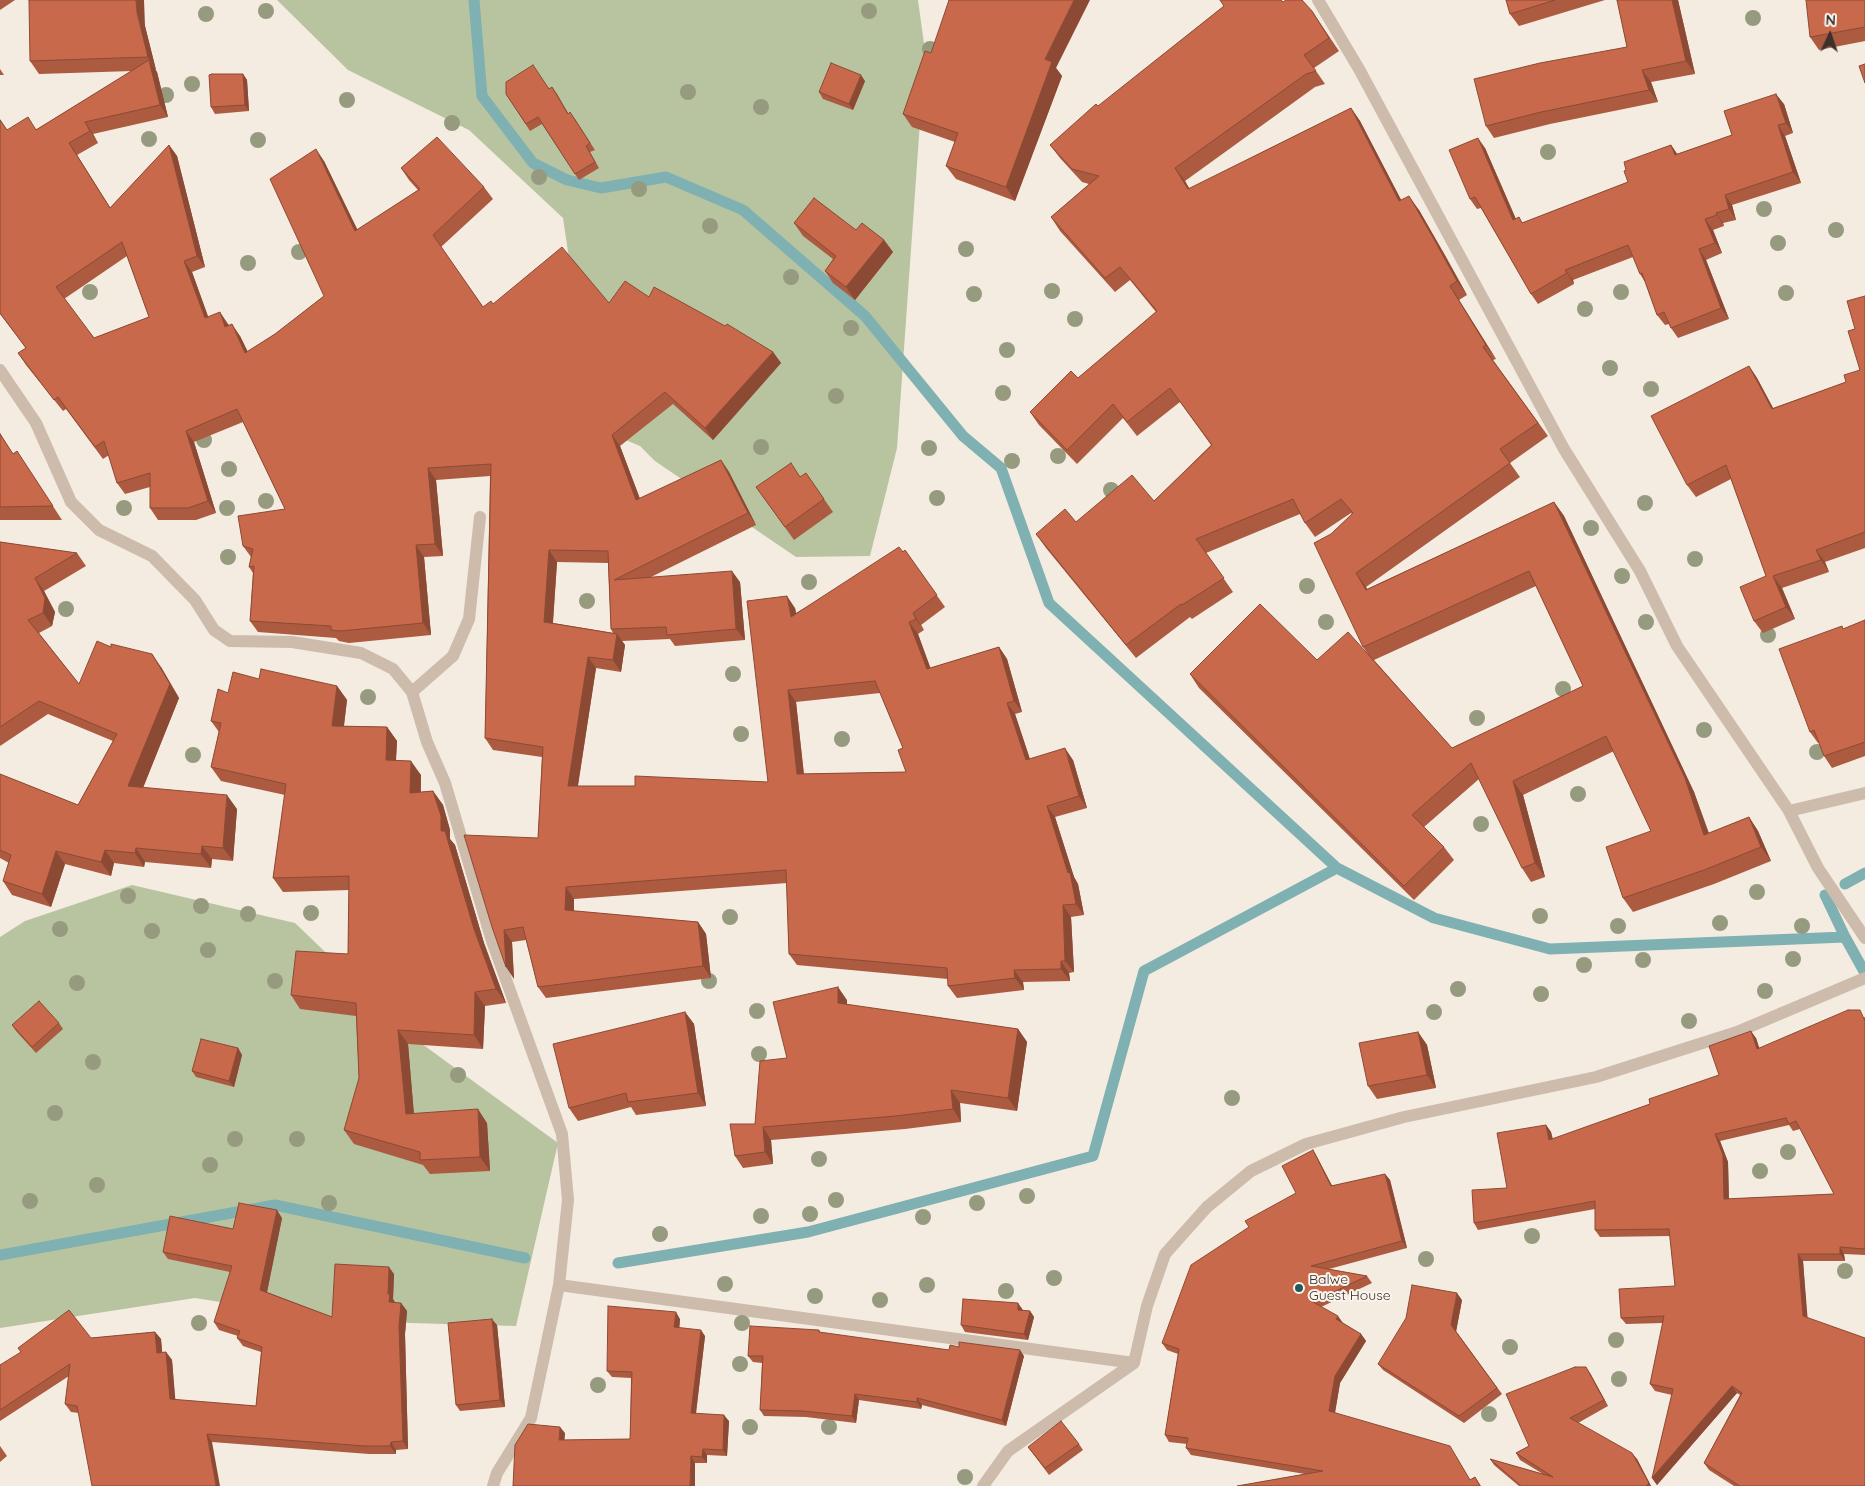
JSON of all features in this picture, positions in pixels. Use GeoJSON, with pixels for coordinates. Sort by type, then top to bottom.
{"type":"FeatureCollection","features":[{"type":"Feature","properties":{"kind":"street"},"geometry":{"type":"LineString","coordinates":[[1318,0],[1359,69],[1564,449],[1640,572],[1677,646],[1789,811],[1818,868],[1862,934]]}},
{"type":"Feature","properties":{"kind":"street"},"geometry":{"type":"LineString","coordinates":[[0,370],[36,423],[71,502],[99,530],[152,556],[195,600],[214,630],[230,641],[292,642],[361,653],[393,669],[412,692],[427,742],[445,783],[492,941],[562,1134],[568,1200],[559,1285],[531,1418],[497,1473],[493,1486]]}},
{"type":"Feature","properties":{"kind":"street"},"geometry":{"type":"LineString","coordinates":[[412,692],[453,656],[469,619],[480,517]]}},
{"type":"Feature","properties":{"kind":"street"},"geometry":{"type":"LineString","coordinates":[[1789,811],[1865,793]]}},
{"type":"Feature","properties":{"kind":"street"},"geometry":{"type":"LineString","coordinates":[[983,1486],[1008,1451],[1134,1363],[1147,1306],[1165,1254],[1207,1207],[1251,1170],[1306,1144],[1404,1117],[1596,1077],[1738,1032],[1865,978]]}},
{"type":"Feature","properties":{"kind":"street"},"geometry":{"type":"LineString","coordinates":[[559,1285],[1134,1363]]}},
{"type":"Feature","properties":{"kind":"green space"},"geometry":{"type":"Polygon","coordinates":[[[277,0],[918,0],[925,51],[897,448],[870,556],[796,557],[655,461],[640,446],[616,436],[590,400],[563,218],[469,130],[348,70],[277,0]]]}},
{"type":"Feature","properties":{"kind":"green space"},"geometry":{"type":"Polygon","coordinates":[[[132,885],[295,923],[418,1041],[558,1143],[516,1326],[340,1321],[195,1298],[0,1328],[0,937],[25,921],[132,885]]]}},
{"type":"Feature","properties":{"kind":"building"},"geometry":{"type":"Polygon","coordinates":[[[29,0],[136,0],[137,13],[148,57],[30,61],[29,0]]]}},
{"type":"Feature","properties":{"kind":"building"},"geometry":{"type":"Polygon","coordinates":[[[949,0],[1074,0],[1045,59],[1052,62],[1006,187],[946,166],[958,133],[903,114],[925,51],[931,53],[949,0]]]}},
{"type":"Feature","properties":{"kind":"building"},"geometry":{"type":"Polygon","coordinates":[[[1220,0],[1281,0],[1283,2],[1286,0],[1302,0],[1312,11],[1329,38],[1304,55],[1316,71],[1306,74],[1175,168],[1188,189],[1351,108],[1399,201],[1409,196],[1435,241],[1457,281],[1450,286],[1486,345],[1483,347],[1538,423],[1500,449],[1510,463],[1356,573],[1366,590],[1554,502],[1685,778],[1704,835],[1749,817],[1761,847],[1704,870],[1623,898],[1606,847],[1651,831],[1606,736],[1513,781],[1535,863],[1522,868],[1471,763],[1412,815],[1444,847],[1404,886],[1190,674],[1260,604],[1317,660],[1348,632],[1452,748],[1583,686],[1529,571],[1363,647],[1314,543],[1331,534],[1353,513],[1341,499],[1305,523],[1293,499],[1196,539],[1224,578],[1181,604],[1126,645],[1036,534],[1065,509],[1076,522],[1132,475],[1154,501],[1212,445],[1170,388],[1127,422],[1113,404],[1067,450],[1030,412],[1071,371],[1078,378],[1157,311],[1120,267],[1105,278],[1051,217],[1099,176],[1072,169],[1050,145],[1096,104],[1098,106],[1224,6],[1220,0]]]}},
{"type":"Feature","properties":{"kind":"building"},"geometry":{"type":"Polygon","coordinates":[[[1506,0],[1555,0],[1510,14],[1506,0]]]}},
{"type":"Feature","properties":{"kind":"building"},"geometry":{"type":"Polygon","coordinates":[[[1617,0],[1672,0],[1686,61],[1642,70],[1649,90],[1541,112],[1486,126],[1474,79],[1540,63],[1627,47],[1617,0]]]}},
{"type":"Feature","properties":{"kind":"building"},"geometry":{"type":"Polygon","coordinates":[[[1806,0],[1865,0],[1865,27],[1810,37],[1806,0]]]}},
{"type":"Feature","properties":{"kind":"building"},"geometry":{"type":"Polygon","coordinates":[[[149,60],[160,105],[85,122],[90,131],[69,143],[110,208],[169,145],[197,256],[184,261],[205,318],[220,312],[225,327],[232,324],[245,353],[275,334],[324,296],[270,179],[316,149],[355,231],[420,189],[401,168],[437,137],[484,187],[433,235],[483,307],[491,301],[493,304],[562,247],[609,303],[625,281],[649,297],[654,287],[725,326],[727,324],[773,352],[705,428],[665,392],[612,435],[636,500],[721,460],[748,513],[614,580],[732,571],[736,629],[667,635],[666,627],[611,629],[608,551],[549,550],[544,622],[617,634],[613,660],[588,657],[568,786],[635,786],[635,776],[768,782],[747,601],[787,596],[791,617],[899,547],[903,552],[905,550],[937,595],[913,613],[916,619],[909,622],[927,669],[999,647],[1014,701],[1007,703],[1026,760],[1065,748],[1079,796],[1047,806],[1068,873],[1070,872],[1076,904],[1063,905],[1065,961],[1061,961],[1061,969],[1014,970],[1015,978],[948,986],[947,968],[789,954],[786,870],[566,887],[565,910],[698,922],[703,966],[538,987],[523,927],[504,930],[506,967],[464,835],[538,838],[543,747],[485,738],[491,464],[428,468],[435,544],[416,545],[423,623],[341,631],[331,630],[331,626],[250,621],[254,566],[249,567],[253,549],[243,546],[238,516],[285,509],[237,409],[186,431],[208,501],[188,508],[150,508],[150,473],[117,483],[104,441],[95,447],[58,397],[54,400],[18,353],[26,348],[0,313],[0,120],[7,130],[28,117],[36,130],[149,60]],[[122,242],[56,287],[94,338],[149,317],[122,242]],[[875,681],[788,690],[797,774],[906,772],[898,750],[903,748],[875,681]]]}},
{"type":"Feature","properties":{"kind":"building"},"geometry":{"type":"Polygon","coordinates":[[[831,63],[861,75],[849,104],[819,92],[831,63]]]}},
{"type":"Feature","properties":{"kind":"building"},"geometry":{"type":"Polygon","coordinates":[[[1865,64],[1865,83],[1859,66],[1865,64]]]}},
{"type":"Feature","properties":{"kind":"building"},"geometry":{"type":"Polygon","coordinates":[[[533,65],[549,89],[552,87],[568,114],[570,112],[590,143],[586,146],[595,162],[575,174],[538,117],[526,124],[506,94],[506,82],[533,65]]]}},
{"type":"Feature","properties":{"kind":"building"},"geometry":{"type":"Polygon","coordinates":[[[243,74],[245,105],[211,107],[209,75],[243,74]]]}},
{"type":"Feature","properties":{"kind":"building"},"geometry":{"type":"Polygon","coordinates":[[[1776,94],[1786,123],[1778,125],[1793,172],[1725,195],[1729,209],[1705,219],[1715,243],[1699,249],[1721,308],[1671,328],[1664,312],[1657,315],[1642,273],[1640,274],[1628,245],[1565,270],[1567,273],[1531,294],[1475,197],[1470,199],[1449,150],[1478,138],[1513,220],[1519,217],[1522,223],[1628,182],[1624,171],[1626,170],[1624,162],[1671,145],[1675,155],[1732,135],[1724,111],[1776,94]]]}},
{"type":"Feature","properties":{"kind":"building"},"geometry":{"type":"Polygon","coordinates":[[[814,198],[856,230],[862,223],[884,240],[846,287],[825,271],[836,256],[794,223],[814,198]]]}},
{"type":"Feature","properties":{"kind":"building"},"geometry":{"type":"Polygon","coordinates":[[[1865,296],[1865,532],[1816,550],[1821,560],[1773,576],[1786,607],[1754,621],[1740,587],[1766,576],[1726,465],[1687,485],[1651,416],[1749,366],[1772,409],[1846,382],[1844,375],[1860,370],[1848,331],[1855,329],[1847,301],[1865,296]]]}},
{"type":"Feature","properties":{"kind":"building"},"geometry":{"type":"Polygon","coordinates":[[[0,434],[13,454],[17,451],[53,506],[0,507],[0,434]]]}},
{"type":"Feature","properties":{"kind":"building"},"geometry":{"type":"Polygon","coordinates":[[[791,463],[800,477],[806,473],[824,499],[785,527],[756,487],[791,463]]]}},
{"type":"Feature","properties":{"kind":"building"},"geometry":{"type":"Polygon","coordinates":[[[0,542],[77,553],[35,578],[45,598],[43,613],[28,620],[79,684],[97,641],[111,647],[111,644],[152,654],[170,684],[128,786],[227,795],[223,848],[202,846],[201,854],[136,848],[135,853],[105,850],[101,862],[56,851],[42,894],[3,881],[11,855],[0,850],[0,774],[78,805],[117,734],[39,701],[0,727],[0,542]]]}},
{"type":"Feature","properties":{"kind":"building"},"geometry":{"type":"Polygon","coordinates":[[[1865,620],[1865,742],[1824,756],[1814,730],[1810,732],[1779,649],[1842,626],[1843,629],[1865,620]]]}},
{"type":"Feature","properties":{"kind":"building"},"geometry":{"type":"Polygon","coordinates":[[[261,669],[337,686],[332,726],[387,727],[386,760],[411,761],[410,793],[433,791],[441,816],[441,831],[445,831],[474,929],[496,989],[475,992],[474,1035],[398,1030],[406,1114],[478,1109],[480,1157],[420,1160],[420,1152],[344,1130],[359,1078],[356,1003],[291,995],[296,951],[348,954],[349,876],[273,878],[286,784],[211,767],[221,723],[211,721],[218,689],[228,693],[233,672],[259,679],[261,669]]]}},
{"type":"Feature","properties":{"kind":"building"},"geometry":{"type":"Polygon","coordinates":[[[838,987],[838,1003],[1018,1029],[1008,1098],[951,1090],[953,1109],[896,1116],[763,1127],[765,1152],[735,1156],[730,1124],[755,1124],[760,1061],[787,1058],[773,1002],[838,987]]]}},
{"type":"Feature","properties":{"kind":"building"},"geometry":{"type":"Polygon","coordinates":[[[39,1001],[59,1023],[32,1047],[12,1025],[39,1001]]]}},
{"type":"Feature","properties":{"kind":"building"},"geometry":{"type":"Polygon","coordinates":[[[1848,1010],[1860,1010],[1865,1021],[1865,1249],[1840,1247],[1840,1254],[1798,1254],[1803,1316],[1865,1338],[1865,1486],[1740,1486],[1704,1463],[1742,1393],[1732,1386],[1652,1478],[1673,1389],[1650,1384],[1664,1316],[1621,1318],[1619,1289],[1675,1286],[1669,1229],[1595,1230],[1595,1201],[1474,1223],[1472,1190],[1507,1188],[1497,1133],[1546,1125],[1549,1140],[1650,1104],[1649,1099],[1719,1075],[1709,1046],[1751,1031],[1757,1049],[1848,1010]],[[1786,1118],[1715,1134],[1723,1155],[1724,1199],[1834,1194],[1796,1121],[1789,1124],[1786,1118]]]}},
{"type":"Feature","properties":{"kind":"building"},"geometry":{"type":"Polygon","coordinates":[[[685,1012],[698,1093],[628,1102],[626,1093],[569,1108],[553,1044],[685,1012]]]}},
{"type":"Feature","properties":{"kind":"building"},"geometry":{"type":"Polygon","coordinates":[[[1418,1032],[1427,1075],[1368,1086],[1359,1043],[1418,1032]]]}},
{"type":"Feature","properties":{"kind":"building"},"geometry":{"type":"Polygon","coordinates":[[[201,1039],[238,1048],[229,1081],[192,1071],[201,1039]]]}},
{"type":"Feature","properties":{"kind":"building"},"geometry":{"type":"Polygon","coordinates":[[[1313,1150],[1331,1186],[1385,1174],[1402,1241],[1311,1266],[1367,1276],[1313,1302],[1338,1316],[1336,1319],[1361,1334],[1335,1376],[1329,1411],[1450,1446],[1470,1480],[1475,1477],[1480,1486],[1237,1486],[1323,1471],[1186,1448],[1188,1438],[1165,1435],[1179,1349],[1162,1343],[1191,1265],[1249,1227],[1245,1221],[1296,1193],[1282,1166],[1313,1150]]]}},
{"type":"Feature","properties":{"kind":"building"},"geometry":{"type":"Polygon","coordinates":[[[239,1203],[277,1210],[260,1290],[332,1317],[335,1264],[389,1267],[389,1302],[401,1303],[399,1327],[403,1441],[391,1442],[390,1446],[364,1446],[207,1434],[216,1486],[92,1486],[77,1406],[65,1404],[70,1364],[0,1410],[0,1365],[21,1352],[18,1348],[69,1310],[91,1338],[155,1332],[157,1353],[166,1352],[170,1399],[256,1406],[262,1347],[237,1338],[240,1331],[214,1322],[232,1266],[163,1252],[170,1216],[233,1229],[239,1203]]]}},
{"type":"Feature","properties":{"kind":"building"},"geometry":{"type":"Polygon","coordinates":[[[1412,1285],[1457,1293],[1451,1325],[1497,1388],[1459,1416],[1378,1364],[1406,1318],[1412,1285]]]}},
{"type":"Feature","properties":{"kind":"building"},"geometry":{"type":"Polygon","coordinates":[[[963,1299],[1018,1303],[1018,1310],[1030,1311],[1024,1334],[961,1325],[963,1299]]]}},
{"type":"Feature","properties":{"kind":"building"},"geometry":{"type":"Polygon","coordinates":[[[608,1306],[676,1312],[674,1327],[701,1330],[691,1413],[724,1415],[723,1450],[703,1449],[702,1457],[691,1456],[690,1486],[513,1486],[515,1445],[528,1424],[560,1427],[559,1440],[630,1439],[632,1372],[607,1371],[608,1306]]]}},
{"type":"Feature","properties":{"kind":"building"},"geometry":{"type":"Polygon","coordinates":[[[492,1319],[500,1400],[456,1405],[448,1323],[492,1319]]]}},
{"type":"Feature","properties":{"kind":"building"},"geometry":{"type":"Polygon","coordinates":[[[750,1326],[819,1330],[819,1332],[949,1350],[950,1345],[959,1347],[959,1342],[1020,1350],[1002,1420],[917,1398],[917,1402],[855,1394],[852,1416],[802,1411],[760,1410],[763,1356],[748,1356],[750,1326]]]}},
{"type":"Feature","properties":{"kind":"building"},"geometry":{"type":"Polygon","coordinates":[[[1575,1367],[1586,1367],[1604,1400],[1570,1418],[1632,1453],[1649,1483],[1646,1486],[1521,1486],[1490,1459],[1553,1477],[1516,1453],[1529,1446],[1506,1394],[1575,1367]]]}},
{"type":"Feature","properties":{"kind":"building"},"geometry":{"type":"Polygon","coordinates":[[[1061,1421],[1079,1444],[1045,1468],[1028,1447],[1061,1421]]]}},
{"type":"Feature","properties":{"kind":"waterway"},"geometry":{"type":"LineString","coordinates":[[474,0],[482,96],[533,163],[567,180],[601,188],[666,177],[743,210],[865,316],[963,436],[1001,468],[1049,603],[1337,868],[1434,918],[1550,949],[1845,937],[1825,895]]}},
{"type":"Feature","properties":{"kind":"waterway"},"geometry":{"type":"LineString","coordinates":[[618,1263],[808,1232],[1093,1156],[1144,971],[1337,868]]}},
{"type":"Feature","properties":{"kind":"waterway"},"geometry":{"type":"LineString","coordinates":[[1845,884],[1865,873]]}},
{"type":"Feature","properties":{"kind":"waterway"},"geometry":{"type":"LineString","coordinates":[[1845,937],[1865,973]]}},
{"type":"Feature","properties":{"kind":"waterway"},"geometry":{"type":"LineString","coordinates":[[0,1255],[275,1205],[525,1258]]}},
{"type":"Feature","properties":{"kind":"place","name":"Balwe Guest House"},"geometry":{"type":"Point","coordinates":[1299,1288]}}]}
